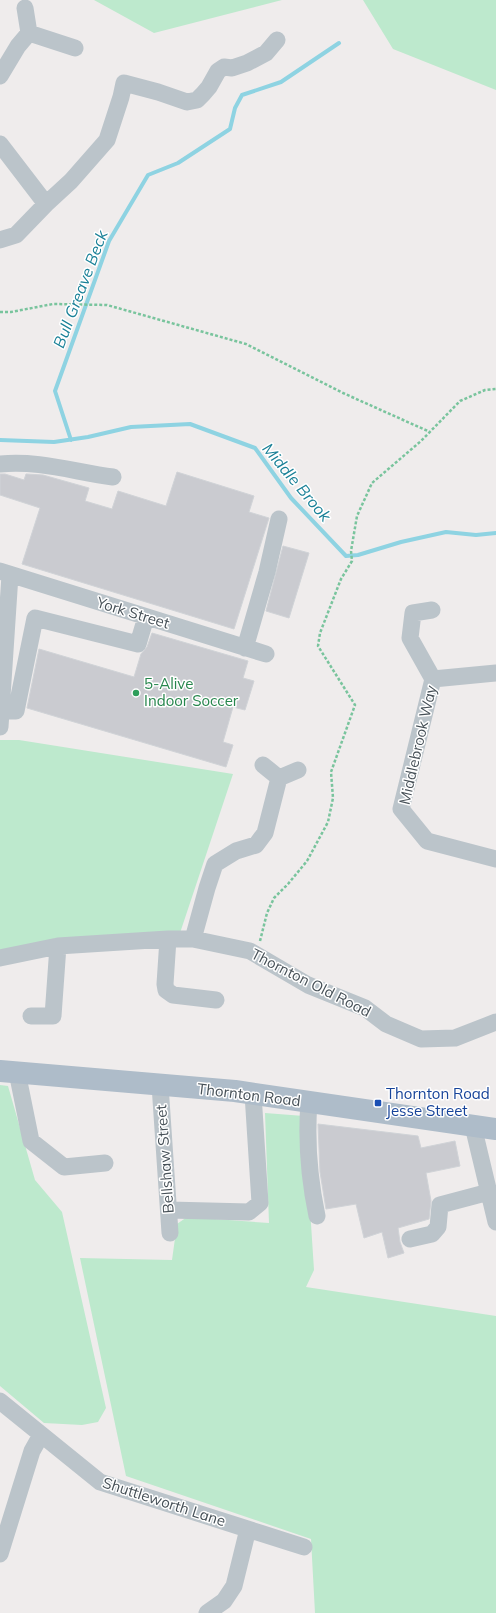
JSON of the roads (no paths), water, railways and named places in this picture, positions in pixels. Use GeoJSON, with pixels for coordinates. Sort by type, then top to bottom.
{"type":"FeatureCollection","features":[{"type":"Feature","properties":{"kind":"main road","name":"Thornton Road"},"geometry":{"type":"LineString","coordinates":[[8,1071],[254,1094],[496,1129]]}},
{"type":"Feature","properties":{"kind":"street"},"geometry":{"type":"LineString","coordinates":[[25,8],[30,33]]}},
{"type":"Feature","properties":{"kind":"street"},"geometry":{"type":"LineString","coordinates":[[30,33],[75,48]]}},
{"type":"Feature","properties":{"kind":"street"},"geometry":{"type":"LineString","coordinates":[[0,76],[18,46],[30,33]]}},
{"type":"Feature","properties":{"kind":"street"},"geometry":{"type":"LineString","coordinates":[[0,240],[16,235],[46,204],[71,182],[107,140],[124,83],[158,92],[187,102],[196,100],[209,87],[218,71],[224,67],[232,68],[247,64],[266,53],[277,40]]}},
{"type":"Feature","properties":{"kind":"street"},"geometry":{"type":"LineString","coordinates":[[0,144],[46,204]]}},
{"type":"Feature","properties":{"kind":"street"},"geometry":{"type":"LineString","coordinates":[[0,464],[17,463],[57,466],[113,477]]}},
{"type":"Feature","properties":{"kind":"street"},"geometry":{"type":"LineString","coordinates":[[245,648],[267,572],[279,519]]}},
{"type":"Feature","properties":{"kind":"street"},"geometry":{"type":"LineString","coordinates":[[5,573],[1,719],[16,711],[35,618],[138,644],[146,617]]}},
{"type":"Feature","properties":{"kind":"street","name":"York Street"},"geometry":{"type":"LineString","coordinates":[[5,573],[266,654]]}},
{"type":"Feature","properties":{"kind":"street"},"geometry":{"type":"LineString","coordinates":[[432,610],[413,613],[410,638],[433,679]]}},
{"type":"Feature","properties":{"kind":"street","name":"Middlebrook Way"},"geometry":{"type":"LineString","coordinates":[[496,674],[433,679],[401,809],[427,841],[496,859]]}},
{"type":"Feature","properties":{"kind":"street"},"geometry":{"type":"LineString","coordinates":[[263,765],[278,778]]}},
{"type":"Feature","properties":{"kind":"street"},"geometry":{"type":"LineString","coordinates":[[278,778],[298,770]]}},
{"type":"Feature","properties":{"kind":"street"},"geometry":{"type":"LineString","coordinates":[[194,939],[207,888],[215,864],[236,851],[256,846],[265,834],[278,778]]}},
{"type":"Feature","properties":{"kind":"street"},"geometry":{"type":"LineString","coordinates":[[168,939],[164,984],[166,990],[173,995],[216,1000]]}},
{"type":"Feature","properties":{"kind":"street","name":"Thornton Old Road"},"geometry":{"type":"LineString","coordinates":[[0,958],[58,946],[168,939],[194,939],[250,951],[308,985],[365,1008],[386,1024],[421,1039],[455,1038],[496,1022]]}},
{"type":"Feature","properties":{"kind":"street"},"geometry":{"type":"LineString","coordinates":[[31,1016],[53,1016],[58,946]]}},
{"type":"Feature","properties":{"kind":"street"},"geometry":{"type":"LineString","coordinates":[[8,1071],[31,1141],[64,1167],[105,1163]]}},
{"type":"Feature","properties":{"kind":"street","name":"Bellshaw Street"},"geometry":{"type":"LineString","coordinates":[[160,1085],[170,1233]]}},
{"type":"Feature","properties":{"kind":"street"},"geometry":{"type":"LineString","coordinates":[[169,1210],[249,1212],[260,1203],[254,1094]]}},
{"type":"Feature","properties":{"kind":"street"},"geometry":{"type":"LineString","coordinates":[[309,1102],[308,1152],[313,1197],[317,1216]]}},
{"type":"Feature","properties":{"kind":"street"},"geometry":{"type":"LineString","coordinates":[[473,1126],[496,1222]]}},
{"type":"Feature","properties":{"kind":"street"},"geometry":{"type":"LineString","coordinates":[[410,1239],[432,1234],[438,1227],[440,1205],[489,1192]]}},
{"type":"Feature","properties":{"kind":"street","name":"Shuttleworth Lane"},"geometry":{"type":"LineString","coordinates":[[0,1401],[100,1482],[304,1547]]}},
{"type":"Feature","properties":{"kind":"street"},"geometry":{"type":"LineString","coordinates":[[0,1554],[32,1451],[41,1435]]}},
{"type":"Feature","properties":{"kind":"street"},"geometry":{"type":"LineString","coordinates":[[207,1613],[224,1601],[234,1586],[248,1529]]}},
{"type":"Feature","properties":{"kind":"waterway","name":"Bull Greave Beck"},"geometry":{"type":"LineString","coordinates":[[71,440],[55,391],[109,241],[148,175],[178,163],[230,129],[235,108],[242,95],[281,82],[339,43]]}},
{"type":"Feature","properties":{"kind":"waterway","name":"Middle Brook"},"geometry":{"type":"LineString","coordinates":[[0,440],[54,442],[88,437],[131,427],[190,424],[255,448],[291,498],[346,556],[358,555],[401,542],[446,532],[476,535],[496,533]]}},
{"type":"Feature","properties":{"kind":"place","name":"5-Alive Indoor Soccer"},"geometry":{"type":"Point","coordinates":[136,693]}},
{"type":"Feature","properties":{"kind":"place","name":"Thornton Road Jesse Street"},"geometry":{"type":"Point","coordinates":[378,1103]}}]}
